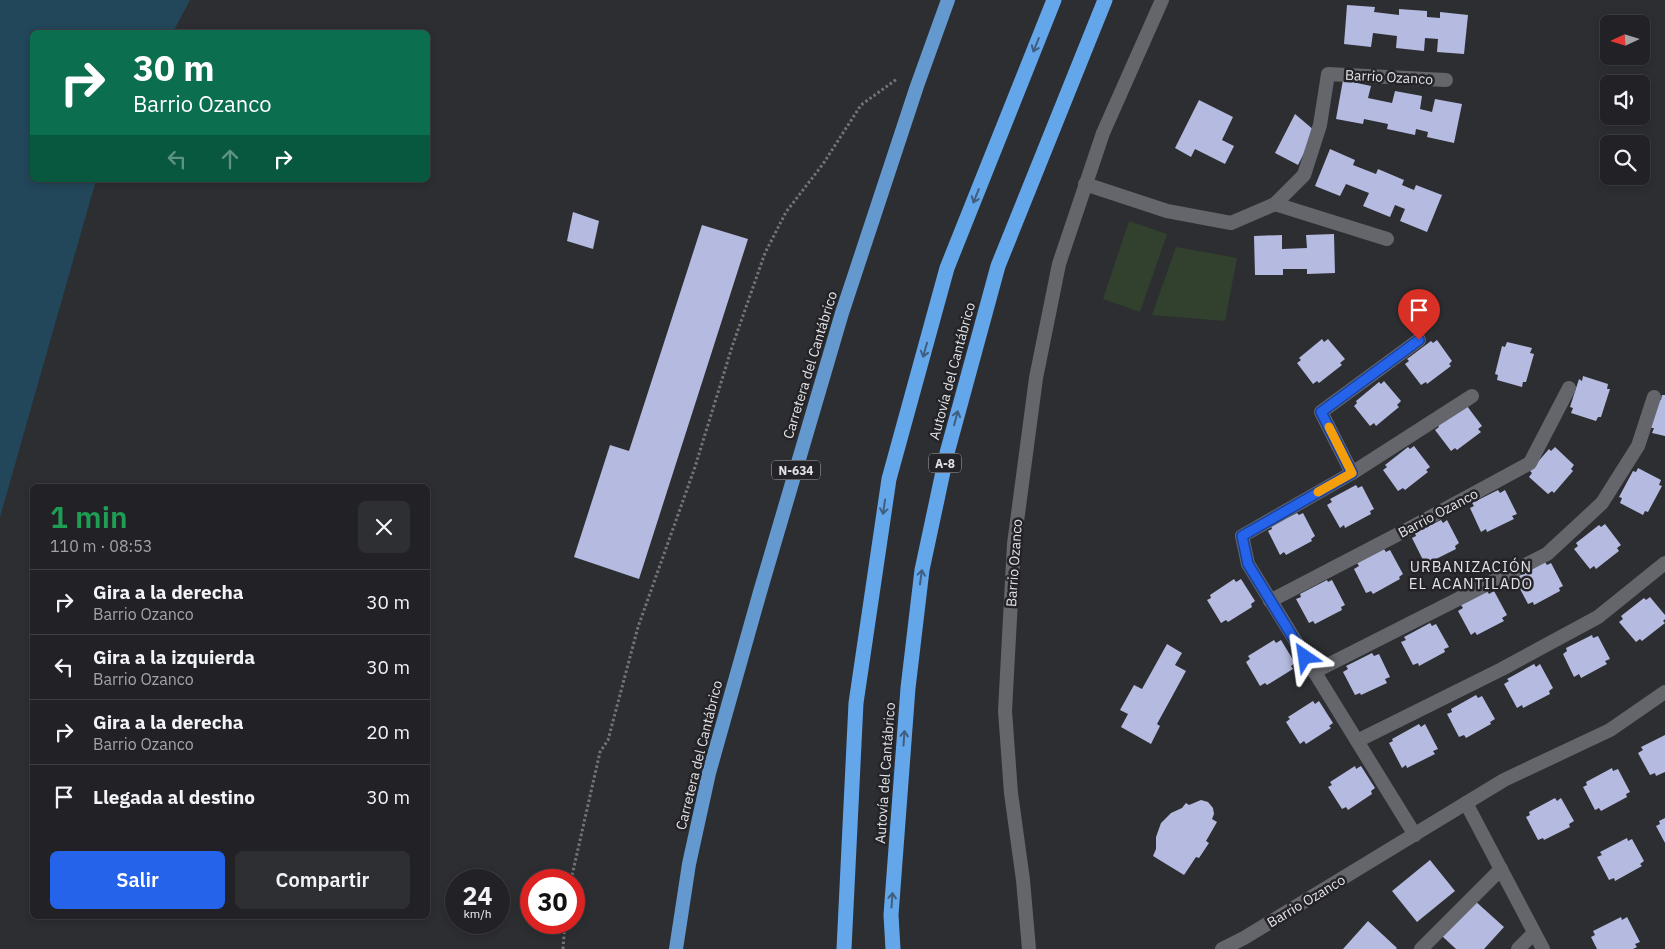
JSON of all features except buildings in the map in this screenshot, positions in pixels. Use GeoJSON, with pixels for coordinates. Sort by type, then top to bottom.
{"type":"FeatureCollection","features":[{"type":"Feature","properties":{"kind":"highway","name":"Carretera del Cantábrico"},"geometry":{"type":"LineString","coordinates":[[676,949],[689,864],[709,774],[760,592],[842,313],[917,86],[948,0]]}},
{"type":"Feature","properties":{"kind":"highway"},"geometry":{"type":"LineString","coordinates":[[844,949],[856,703],[889,479],[948,268],[1054,0]]}},
{"type":"Feature","properties":{"kind":"highway","name":"Autovía del Cantábrico"},"geometry":{"type":"LineString","coordinates":[[893,949],[891,915],[908,688],[922,570],[947,453],[998,266],[1105,0]]}},
{"type":"Feature","properties":{"kind":"street","name":"Barrio Ozanco"},"geometry":{"type":"LineString","coordinates":[[1029,949],[1023,880],[1011,793],[1005,711],[1014,544],[1040,359],[1059,264],[1103,133],[1160,5]]}},
{"type":"Feature","properties":{"kind":"street","name":"Barrio Ozanco"},"geometry":{"type":"LineString","coordinates":[[1086,184],[1167,212],[1231,223],[1275,204],[1304,175],[1320,125],[1328,74],[1446,80]]}},
{"type":"Feature","properties":{"kind":"street"},"geometry":{"type":"LineString","coordinates":[[1275,204],[1387,239]]}},
{"type":"Feature","properties":{"kind":"street"},"geometry":{"type":"LineString","coordinates":[[1352,473],[1321,412],[1419,340]]}},
{"type":"Feature","properties":{"kind":"street","name":"Barrio Ozanco"},"geometry":{"type":"LineString","coordinates":[[1270,601],[1530,463],[1569,388]]}},
{"type":"Feature","properties":{"kind":"street"},"geometry":{"type":"LineString","coordinates":[[1415,835],[1248,564],[1242,536],[1352,473],[1472,396]]}},
{"type":"Feature","properties":{"kind":"street"},"geometry":{"type":"LineString","coordinates":[[1314,672],[1547,554],[1602,503],[1638,446],[1654,397]]}},
{"type":"Feature","properties":{"kind":"street"},"geometry":{"type":"LineString","coordinates":[[1357,741],[1502,669],[1598,617],[1665,563]]}},
{"type":"Feature","properties":{"kind":"street","name":"Barrio Ozanco"},"geometry":{"type":"LineString","coordinates":[[1222,949],[1252,933],[1504,780],[1610,730],[1665,692]]}},
{"type":"Feature","properties":{"kind":"street"},"geometry":{"type":"LineString","coordinates":[[1466,804],[1543,949]]}},
{"type":"Feature","properties":{"kind":"street"},"geometry":{"type":"LineString","coordinates":[[1421,949],[1501,869]]}},
{"type":"Feature","properties":{"kind":"street"},"geometry":{"type":"LineString","coordinates":[[1518,949],[1534,933]]}},
{"type":"Feature","properties":{"kind":"path"},"geometry":{"type":"LineString","coordinates":[[573,869],[600,752],[608,740],[638,627],[695,466],[732,346],[765,253],[786,212],[823,164],[861,105],[902,76]]}},
{"type":"Feature","properties":{"kind":"path"},"geometry":{"type":"LineString","coordinates":[[563,949],[564,934]]}},
{"type":"Feature","properties":{"kind":"green space"},"geometry":{"type":"Polygon","coordinates":[[[1129,221],[1167,234],[1140,312],[1103,299],[1129,221]]]}},
{"type":"Feature","properties":{"kind":"green space"},"geometry":{"type":"Polygon","coordinates":[[[1176,247],[1237,258],[1225,321],[1152,315],[1176,247]]]}},
{"type":"Feature","properties":{"kind":"water"},"geometry":{"type":"Polygon","coordinates":[[[0,0],[190,0],[174,30],[30,30],[30,182],[95,182],[0,517],[0,0]]]}},
{"type":"Feature","properties":{"kind":"slow traffic"},"geometry":{"type":"LineString","coordinates":[[1318,492],[1352,473],[1329,427]]}},
{"type":"Feature","properties":{"kind":"district","name":"URBANIZACIÓN EL ACANTILADO"},"geometry":{"type":"Point","coordinates":[1471,574]}},
{"type":"Feature","properties":{"kind":"route"},"geometry":{"type":"LineString","coordinates":[[1305,657],[1248,564],[1242,536],[1352,473],[1321,412],[1419,340]]}}]}
